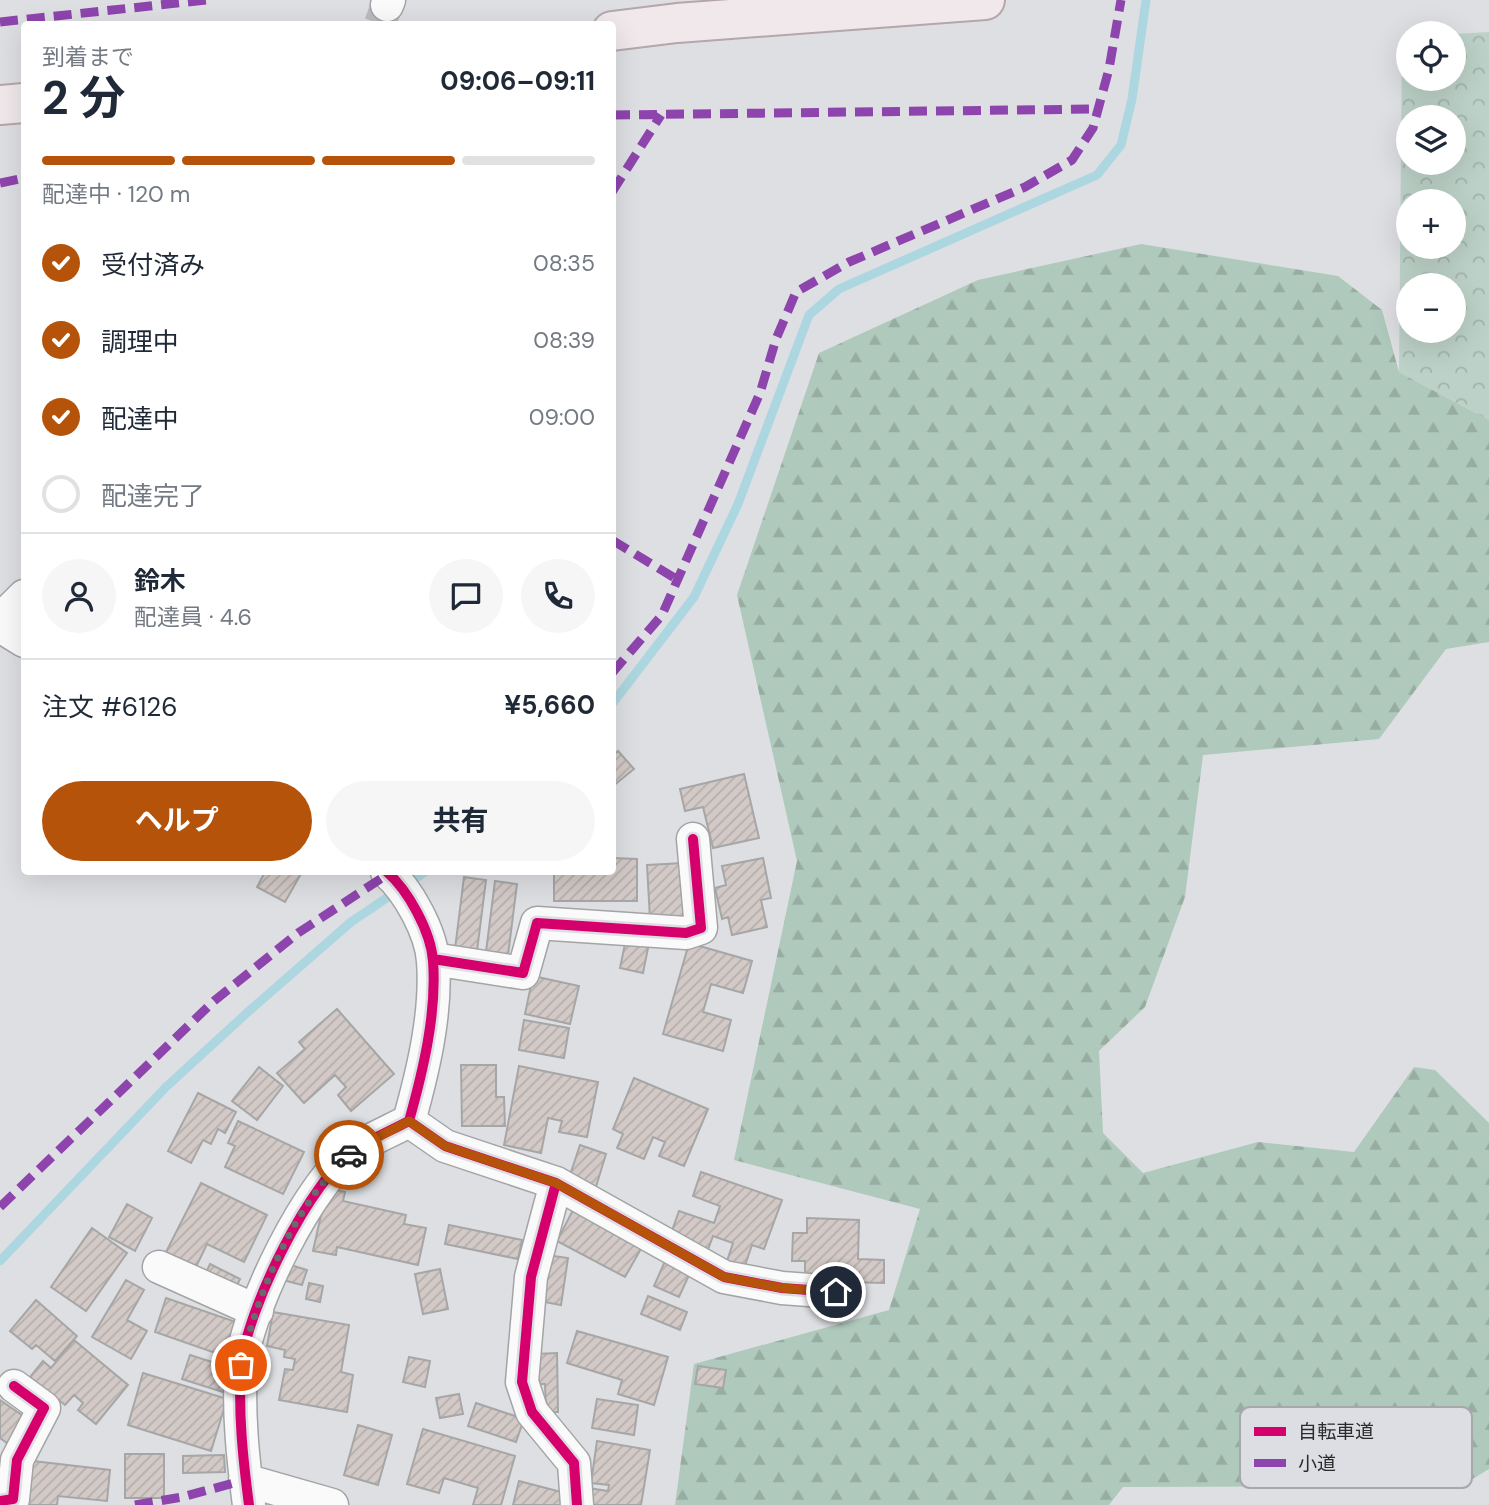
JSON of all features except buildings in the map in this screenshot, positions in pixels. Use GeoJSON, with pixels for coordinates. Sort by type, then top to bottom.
{"type":"FeatureCollection","features":[{"type":"Feature","properties":{"kind":"main road"},"geometry":{"type":"LineString","coordinates":[[616,31],[677,23],[985,0]]}},
{"type":"Feature","properties":{"kind":"main road"},"geometry":{"type":"LineString","coordinates":[[0,106],[21,103]]}},
{"type":"Feature","properties":{"kind":"street"},"geometry":{"type":"LineString","coordinates":[[0,620],[21,599]]}},
{"type":"Feature","properties":{"kind":"street"},"geometry":{"type":"LineString","coordinates":[[0,626],[21,639]]}},
{"type":"Feature","properties":{"kind":"street"},"geometry":{"type":"LineString","coordinates":[[433,959],[523,973],[537,923],[685,933],[701,928],[693,839]]}},
{"type":"Feature","properties":{"kind":"street"},"geometry":{"type":"LineString","coordinates":[[332,1505],[247,1492],[241,1462],[241,1365],[257,1311],[279,1257],[313,1195],[355,1149],[409,1121],[420,1082],[429,1023],[433,959],[397,882]]}},
{"type":"Feature","properties":{"kind":"street"},"geometry":{"type":"LineString","coordinates":[[409,1121],[445,1146],[556,1183],[724,1277],[782,1288],[836,1292]]}},
{"type":"Feature","properties":{"kind":"street"},"geometry":{"type":"LineString","coordinates":[[556,1183],[531,1277],[522,1382],[532,1412],[574,1463],[578,1505]]}},
{"type":"Feature","properties":{"kind":"street"},"geometry":{"type":"LineString","coordinates":[[159,1267],[257,1311]]}},
{"type":"Feature","properties":{"kind":"street"},"geometry":{"type":"LineString","coordinates":[[0,1501],[13,1499],[17,1460],[44,1408],[15,1386]]}},
{"type":"Feature","properties":{"kind":"green space"},"geometry":{"type":"Polygon","coordinates":[[[1489,32],[1489,420],[1399,372],[1399,343],[1466,343],[1466,273],[1400,273],[1400,259],[1466,259],[1466,189],[1401,189],[1401,175],[1466,175],[1466,105],[1401,105],[1402,91],[1466,91],[1466,33],[1489,32]]]}},
{"type":"Feature","properties":{"kind":"green space"},"geometry":{"type":"Polygon","coordinates":[[[1141,244],[1338,276],[1382,310],[1399,372],[1489,420],[1489,642],[1446,649],[1379,739],[1203,755],[1185,897],[1145,1007],[1099,1051],[1103,1133],[1143,1173],[1258,1142],[1354,1152],[1414,1067],[1435,1070],[1489,1123],[1489,1469],[1472,1479],[1472,1407],[1240,1407],[1240,1487],[1123,1487],[1109,1505],[675,1505],[694,1364],[889,1310],[920,1209],[734,1160],[797,861],[737,595],[819,353],[978,280],[1141,244]]]}},
{"type":"Feature","properties":{"kind":"waterway"},"geometry":{"type":"LineString","coordinates":[[616,699],[694,597],[738,504],[809,315],[839,289],[1097,175],[1121,145],[1132,99],[1146,0]]}},
{"type":"Feature","properties":{"kind":"waterway"},"geometry":{"type":"LineString","coordinates":[[0,1261],[166,1087],[351,922],[421,875]]}},
{"type":"Feature","properties":{"kind":"tunnel"},"geometry":{"type":"LineString","coordinates":[[381,21],[387,5]]}},
{"type":"Feature","properties":{"kind":"marked path"},"geometry":{"type":"LineString","coordinates":[[0,22],[206,0]]}},
{"type":"Feature","properties":{"kind":"marked path"},"geometry":{"type":"LineString","coordinates":[[616,668],[662,615],[760,393],[776,339],[796,292],[849,262],[1025,187],[1072,160],[1093,128],[1109,69],[1121,0]]}},
{"type":"Feature","properties":{"kind":"marked path"},"geometry":{"type":"LineString","coordinates":[[616,115],[1099,109]]}},
{"type":"Feature","properties":{"kind":"marked path"},"geometry":{"type":"LineString","coordinates":[[616,186],[661,115]]}},
{"type":"Feature","properties":{"kind":"marked path"},"geometry":{"type":"LineString","coordinates":[[0,183],[21,179]]}},
{"type":"Feature","properties":{"kind":"marked path"},"geometry":{"type":"LineString","coordinates":[[616,542],[678,580]]}},
{"type":"Feature","properties":{"kind":"marked path"},"geometry":{"type":"LineString","coordinates":[[0,1207],[214,1001],[298,933],[386,875]]}},
{"type":"Feature","properties":{"kind":"marked path"},"geometry":{"type":"LineString","coordinates":[[135,1505],[182,1497],[245,1480]]}},
{"type":"Feature","properties":{"kind":"cycle path"},"geometry":{"type":"LineString","coordinates":[[433,959],[523,973],[537,923],[686,933],[701,928],[693,839]]}},
{"type":"Feature","properties":{"kind":"cycle path"},"geometry":{"type":"LineString","coordinates":[[249,1505],[240,1402],[241,1367],[245,1343],[268,1281],[301,1216],[339,1164],[357,1148],[409,1121],[424,1062],[433,1001],[433,961],[428,937],[417,912],[403,889],[390,875]]}},
{"type":"Feature","properties":{"kind":"cycle path"},"geometry":{"type":"LineString","coordinates":[[409,1121],[445,1146],[556,1183],[724,1277],[782,1288],[836,1292]]}},
{"type":"Feature","properties":{"kind":"cycle path"},"geometry":{"type":"LineString","coordinates":[[556,1183],[531,1277],[522,1382],[532,1412],[574,1463],[577,1505]]}},
{"type":"Feature","properties":{"kind":"cycle path"},"geometry":{"type":"LineString","coordinates":[[0,1501],[13,1499],[17,1460],[44,1408],[14,1386]]}},
{"type":"Feature","properties":{"kind":"way so far"},"geometry":{"type":"LineString","coordinates":[[241,1365],[250,1327],[279,1257],[313,1195],[349,1155]]}},
{"type":"Feature","properties":{"kind":"route"},"geometry":{"type":"LineString","coordinates":[[349,1155],[355,1149],[409,1121],[445,1146],[556,1183],[724,1277],[782,1288],[836,1292]]}}]}
